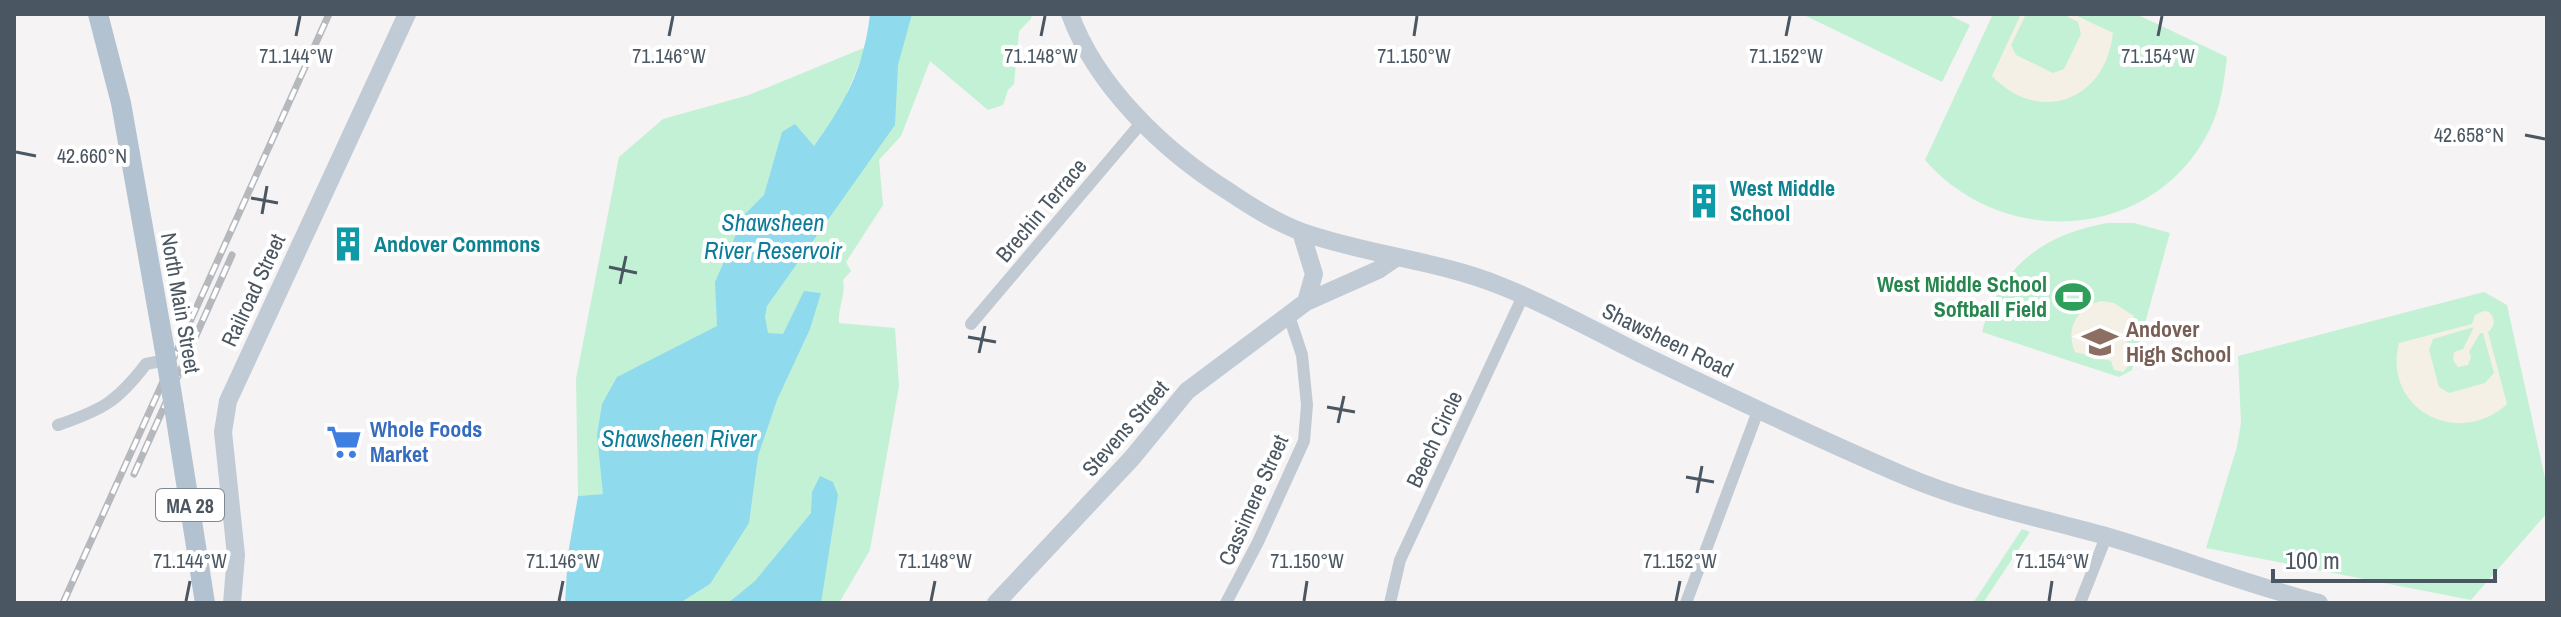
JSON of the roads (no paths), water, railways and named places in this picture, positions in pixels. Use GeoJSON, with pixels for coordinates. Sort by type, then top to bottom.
{"type":"FeatureCollection","features":[{"type":"Feature","properties":{"kind":"main road","name":"North Main Street"},"geometry":{"type":"LineString","coordinates":[[98,14],[121,103],[205,603]]}},
{"type":"Feature","properties":{"kind":"main road","name":"Railroad Street"},"geometry":{"type":"LineString","coordinates":[[232,603],[236,555],[223,432],[228,401],[407,14]]}},
{"type":"Feature","properties":{"kind":"main road","name":"Shawsheen Road"},"geometry":{"type":"LineString","coordinates":[[1070,14],[1086,49],[1142,122],[1193,168],[1230,193],[1301,232],[1478,277],[1758,411],[1944,491],[2106,537],[2297,600],[2319,603]]}},
{"type":"Feature","properties":{"kind":"main road"},"geometry":{"type":"LineString","coordinates":[[1301,232],[1314,274],[1306,302]]}},
{"type":"Feature","properties":{"kind":"main road","name":"Stevens Street"},"geometry":{"type":"LineString","coordinates":[[996,603],[1132,458],[1187,391],[1306,302],[1378,270],[1397,257]]}},
{"type":"Feature","properties":{"kind":"street","name":"Brechin Terrace"},"geometry":{"type":"LineString","coordinates":[[971,324],[1142,122]]}},
{"type":"Feature","properties":{"kind":"street","name":"Beech Circle"},"geometry":{"type":"LineString","coordinates":[[1390,603],[1400,560],[1523,296]]}},
{"type":"Feature","properties":{"kind":"street","name":"Cassimere Street"},"geometry":{"type":"LineString","coordinates":[[1226,603],[1264,531],[1304,441],[1307,405],[1302,355],[1289,316]]}},
{"type":"Feature","properties":{"kind":"street"},"geometry":{"type":"LineString","coordinates":[[58,425],[99,411],[125,391],[146,364],[165,353]]}},
{"type":"Feature","properties":{"kind":"street"},"geometry":{"type":"LineString","coordinates":[[1686,603],[1758,411]]}},
{"type":"Feature","properties":{"kind":"street"},"geometry":{"type":"LineString","coordinates":[[2080,603],[2106,537]]}},
{"type":"Feature","properties":{"kind":"water","name":"Shawsheen River"},"geometry":{"type":"Polygon","coordinates":[[[870,14],[912,14],[898,65],[895,125],[767,306],[765,317],[768,333],[783,334],[804,291],[821,293],[810,329],[777,400],[758,456],[749,523],[710,584],[680,603],[565,603],[568,554],[578,496],[603,494],[597,435],[602,404],[617,377],[717,326],[715,282],[745,214],[764,195],[782,132],[795,124],[814,146],[835,115],[858,68],[870,14]]]}},
{"type":"Feature","properties":{"kind":"water"},"geometry":{"type":"Polygon","coordinates":[[[820,476],[833,482],[838,495],[821,603],[728,603],[755,581],[811,513],[812,492],[820,476]]]}},
{"type":"Feature","properties":{"kind":"railway"},"geometry":{"type":"LineString","coordinates":[[63,603],[329,14]]}},
{"type":"Feature","properties":{"kind":"railway"},"geometry":{"type":"LineString","coordinates":[[134,474],[232,255]]}},
{"type":"Feature","properties":{"kind":"place","name":"West Middle School"},"geometry":{"type":"Point","coordinates":[1704,201]}},
{"type":"Feature","properties":{"kind":"place","name":"Andover Commons"},"geometry":{"type":"Point","coordinates":[348,244]}},
{"type":"Feature","properties":{"kind":"place","name":"West Middle School Softball Field"},"geometry":{"type":"Point","coordinates":[2073,297]}},
{"type":"Feature","properties":{"kind":"place","name":"Andover High School"},"geometry":{"type":"Point","coordinates":[2100,342]}},
{"type":"Feature","properties":{"kind":"place","name":"Whole Foods Market"},"geometry":{"type":"Point","coordinates":[344,442]}},
{"type":"Feature","properties":{"kind":"water label","name":"Shawsheen River Reservoir"},"geometry":{"type":"Point","coordinates":[773,236]}}]}
